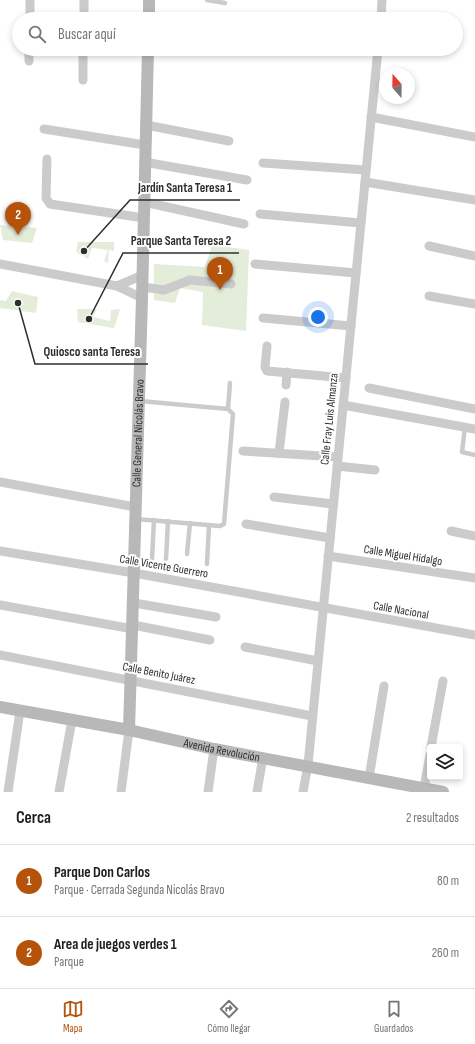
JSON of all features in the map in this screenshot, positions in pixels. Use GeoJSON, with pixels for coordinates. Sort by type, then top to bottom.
{"type":"FeatureCollection","features":[{"type":"Feature","properties":{"kind":"street"},"geometry":{"type":"LineString","coordinates":[[30,0],[30,12]]}},
{"type":"Feature","properties":{"kind":"street"},"geometry":{"type":"LineString","coordinates":[[84,0],[84,12]]}},
{"type":"Feature","properties":{"kind":"street"},"geometry":{"type":"LineString","coordinates":[[149,0],[149,12]]}},
{"type":"Feature","properties":{"kind":"street"},"geometry":{"type":"LineString","coordinates":[[381,12],[382,0]]}},
{"type":"Feature","properties":{"kind":"street"},"geometry":{"type":"LineString","coordinates":[[29,56],[29,61]]}},
{"type":"Feature","properties":{"kind":"street"},"geometry":{"type":"LineString","coordinates":[[83,56],[83,80]]}},
{"type":"Feature","properties":{"kind":"street","name":"Calle General Nicolás Bravo"},"geometry":{"type":"LineString","coordinates":[[122,792],[129,730],[134,603],[135,506],[148,56]]}},
{"type":"Feature","properties":{"kind":"street","name":"Calle Fray Luis Almanza"},"geometry":{"type":"LineString","coordinates":[[303,792],[308,765],[377,56]]}},
{"type":"Feature","properties":{"kind":"street"},"geometry":{"type":"LineString","coordinates":[[371,117],[475,137]]}},
{"type":"Feature","properties":{"kind":"street"},"geometry":{"type":"LineString","coordinates":[[146,125],[229,141]]}},
{"type":"Feature","properties":{"kind":"street"},"geometry":{"type":"LineString","coordinates":[[44,129],[145,145]]}},
{"type":"Feature","properties":{"kind":"street"},"geometry":{"type":"LineString","coordinates":[[47,159],[46,198],[50,204],[144,218]]}},
{"type":"Feature","properties":{"kind":"street"},"geometry":{"type":"LineString","coordinates":[[144,162],[247,180]]}},
{"type":"Feature","properties":{"kind":"street"},"geometry":{"type":"LineString","coordinates":[[263,162],[366,170]]}},
{"type":"Feature","properties":{"kind":"street"},"geometry":{"type":"LineString","coordinates":[[365,182],[475,200]]}},
{"type":"Feature","properties":{"kind":"street"},"geometry":{"type":"LineString","coordinates":[[144,202],[244,224]]}},
{"type":"Feature","properties":{"kind":"street"},"geometry":{"type":"LineString","coordinates":[[260,214],[361,223]]}},
{"type":"Feature","properties":{"kind":"street"},"geometry":{"type":"LineString","coordinates":[[429,246],[475,256]]}},
{"type":"Feature","properties":{"kind":"street"},"geometry":{"type":"LineString","coordinates":[[0,264],[117,286],[142,293],[164,290],[190,280],[231,284]]}},
{"type":"Feature","properties":{"kind":"street"},"geometry":{"type":"LineString","coordinates":[[255,264],[356,273]]}},
{"type":"Feature","properties":{"kind":"street"},"geometry":{"type":"LineString","coordinates":[[117,286],[142,275]]}},
{"type":"Feature","properties":{"kind":"street"},"geometry":{"type":"LineString","coordinates":[[429,296],[475,304]]}},
{"type":"Feature","properties":{"kind":"street"},"geometry":{"type":"LineString","coordinates":[[263,318],[351,326]]}},
{"type":"Feature","properties":{"kind":"street"},"geometry":{"type":"LineString","coordinates":[[267,346],[266,370],[346,378]]}},
{"type":"Feature","properties":{"kind":"street"},"geometry":{"type":"LineString","coordinates":[[286,385],[287,372]]}},
{"type":"Feature","properties":{"kind":"street"},"geometry":{"type":"LineString","coordinates":[[369,388],[475,408]]}},
{"type":"Feature","properties":{"kind":"street"},"geometry":{"type":"LineString","coordinates":[[279,453],[285,402]]}},
{"type":"Feature","properties":{"kind":"street"},"geometry":{"type":"LineString","coordinates":[[343,404],[475,429]]}},
{"type":"Feature","properties":{"kind":"street"},"geometry":{"type":"LineString","coordinates":[[243,451],[279,453],[337,461],[375,470]]}},
{"type":"Feature","properties":{"kind":"street"},"geometry":{"type":"LineString","coordinates":[[0,482],[135,506]]}},
{"type":"Feature","properties":{"kind":"street"},"geometry":{"type":"LineString","coordinates":[[274,497],[333,504]]}},
{"type":"Feature","properties":{"kind":"street"},"geometry":{"type":"LineString","coordinates":[[246,524],[330,538]]}},
{"type":"Feature","properties":{"kind":"street"},"geometry":{"type":"LineString","coordinates":[[451,530],[475,536]]}},
{"type":"Feature","properties":{"kind":"street","name":"Calle Vicente Guerrero"},"geometry":{"type":"LineString","coordinates":[[0,551],[134,573],[323,608]]}},
{"type":"Feature","properties":{"kind":"street","name":"Calle Miguel Hidalgo"},"geometry":{"type":"LineString","coordinates":[[328,556],[475,578]]}},
{"type":"Feature","properties":{"kind":"street"},"geometry":{"type":"LineString","coordinates":[[134,603],[216,617]]}},
{"type":"Feature","properties":{"kind":"street"},"geometry":{"type":"LineString","coordinates":[[0,605],[210,640]]}},
{"type":"Feature","properties":{"kind":"street","name":"Calle Nacional"},"geometry":{"type":"LineString","coordinates":[[323,608],[475,635]]}},
{"type":"Feature","properties":{"kind":"street"},"geometry":{"type":"LineString","coordinates":[[245,647],[318,661]]}},
{"type":"Feature","properties":{"kind":"street","name":"Calle Benito Juárez"},"geometry":{"type":"LineString","coordinates":[[0,655],[130,679],[312,716]]}},
{"type":"Feature","properties":{"kind":"street"},"geometry":{"type":"LineString","coordinates":[[432,744],[443,681]]}},
{"type":"Feature","properties":{"kind":"street"},"geometry":{"type":"LineString","coordinates":[[369,778],[384,686]]}},
{"type":"Feature","properties":{"kind":"street","name":"Avenida Revolución"},"geometry":{"type":"LineString","coordinates":[[0,707],[129,730],[214,749],[308,765],[443,792]]}},
{"type":"Feature","properties":{"kind":"street"},"geometry":{"type":"LineString","coordinates":[[8,792],[20,711]]}},
{"type":"Feature","properties":{"kind":"street"},"geometry":{"type":"LineString","coordinates":[[59,792],[72,720]]}},
{"type":"Feature","properties":{"kind":"street"},"geometry":{"type":"LineString","coordinates":[[208,792],[214,749]]}},
{"type":"Feature","properties":{"kind":"street"},"geometry":{"type":"LineString","coordinates":[[257,792],[263,757]]}},
{"type":"Feature","properties":{"kind":"street"},"geometry":{"type":"LineString","coordinates":[[424,788],[427,772]]}},
{"type":"Feature","properties":{"kind":"lane"},"geometry":{"type":"LineString","coordinates":[[207,0],[225,3]]}},
{"type":"Feature","properties":{"kind":"lane"},"geometry":{"type":"LineString","coordinates":[[228,409],[230,383]]}},
{"type":"Feature","properties":{"kind":"lane"},"geometry":{"type":"LineString","coordinates":[[135,520],[222,525],[225,521],[233,414],[228,409],[139,401]]}},
{"type":"Feature","properties":{"kind":"lane"},"geometry":{"type":"LineString","coordinates":[[465,427],[462,452],[475,455]]}},
{"type":"Feature","properties":{"kind":"lane"},"geometry":{"type":"LineString","coordinates":[[152,559],[154,520]]}},
{"type":"Feature","properties":{"kind":"lane"},"geometry":{"type":"LineString","coordinates":[[166,559],[168,521]]}},
{"type":"Feature","properties":{"kind":"lane"},"geometry":{"type":"LineString","coordinates":[[187,554],[190,523]]}},
{"type":"Feature","properties":{"kind":"lane"},"geometry":{"type":"LineString","coordinates":[[207,564],[209,525]]}},
{"type":"Feature","properties":{"kind":"green space"},"geometry":{"type":"Polygon","coordinates":[[[0,225],[37,228],[32,243],[3,240],[0,225]]]}},
{"type":"Feature","properties":{"kind":"green space"},"geometry":{"type":"Polygon","coordinates":[[[78,242],[114,242],[114,251],[109,250],[108,263],[104,261],[108,250],[92,248],[88,259],[76,252],[78,242]]]}},
{"type":"Feature","properties":{"kind":"green space"},"geometry":{"type":"Polygon","coordinates":[[[212,245],[249,250],[246,331],[202,325],[203,292],[180,288],[175,303],[154,300],[154,264],[205,267],[212,245]]]}},
{"type":"Feature","properties":{"kind":"green space"},"geometry":{"type":"Polygon","coordinates":[[[12,291],[38,297],[36,313],[0,308],[0,300],[6,301],[12,291]]]}},
{"type":"Feature","properties":{"kind":"green space"},"geometry":{"type":"Polygon","coordinates":[[[77,309],[97,309],[93,317],[110,321],[111,310],[120,309],[114,328],[78,322],[77,309]]]}},
{"type":"Feature","properties":{"kind":"place","name":"Area de juegos verdes 1"},"geometry":{"type":"Point","coordinates":[18,235]}},
{"type":"Feature","properties":{"kind":"place","name":"Jardín Santa Teresa 1"},"geometry":{"type":"Point","coordinates":[84,251]}},
{"type":"Feature","properties":{"kind":"place","name":"Parque Don Carlos"},"geometry":{"type":"Point","coordinates":[220,290]}},
{"type":"Feature","properties":{"kind":"place","name":"Quiosco santa Teresa"},"geometry":{"type":"Point","coordinates":[18,303]}},
{"type":"Feature","properties":{"kind":"place","name":"Parque Santa Teresa 2"},"geometry":{"type":"Point","coordinates":[89,319]}}]}
